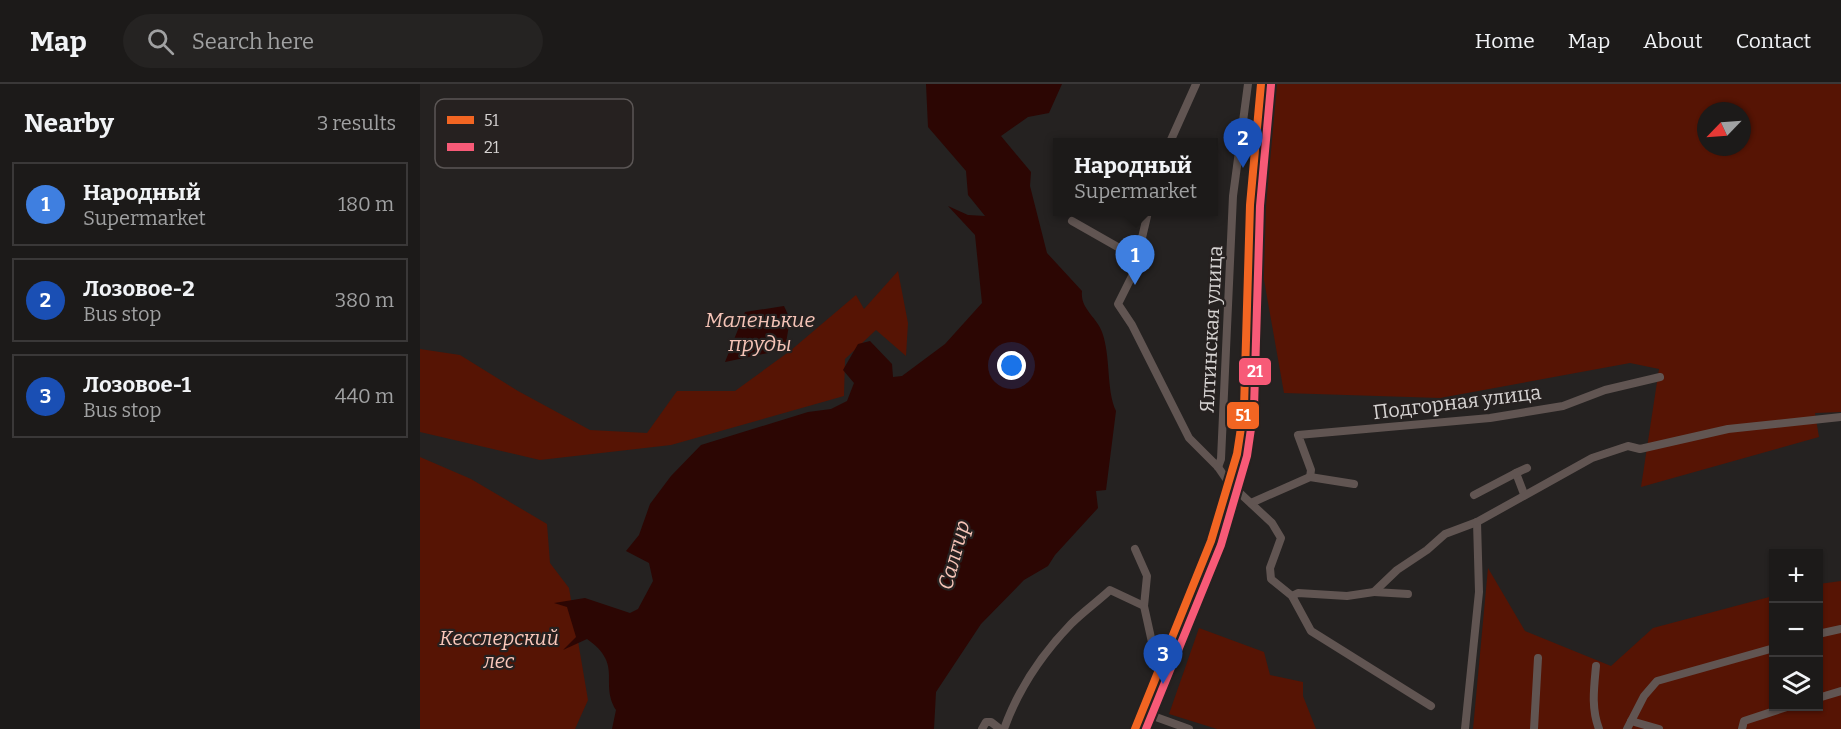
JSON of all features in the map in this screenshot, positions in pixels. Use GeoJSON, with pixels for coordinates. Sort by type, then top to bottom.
{"type":"FeatureCollection","features":[{"type":"Feature","properties":{"kind":"main road"},"geometry":{"type":"LineString","coordinates":[[1135,729],[1211,541],[1237,454],[1244,408],[1250,205],[1261,84]]}},
{"type":"Feature","properties":{"kind":"street"},"geometry":{"type":"LineString","coordinates":[[1172,138],[1196,84]]}},
{"type":"Feature","properties":{"kind":"street","name":"Ялтинская улица"},"geometry":{"type":"LineString","coordinates":[[1218,467],[1221,459],[1233,196],[1248,84]]}},
{"type":"Feature","properties":{"kind":"street"},"geometry":{"type":"LineString","coordinates":[[1147,216],[1129,288],[1118,304],[1132,325],[1190,438],[1218,467],[1229,483],[1272,523],[1281,538],[1270,573],[1271,579],[1292,596],[1311,632],[1431,706]]}},
{"type":"Feature","properties":{"kind":"street"},"geometry":{"type":"LineString","coordinates":[[1072,221],[1137,258]]}},
{"type":"Feature","properties":{"kind":"street","name":"Подгорная улица"},"geometry":{"type":"LineString","coordinates":[[1310,477],[1311,470],[1298,435],[1490,418],[1563,406],[1605,390],[1660,378]]}},
{"type":"Feature","properties":{"kind":"street"},"geometry":{"type":"LineString","coordinates":[[1374,592],[1397,570],[1427,550],[1445,534],[1477,522],[1592,458],[1628,446],[1640,449],[1728,429],[1841,417]]}},
{"type":"Feature","properties":{"kind":"street"},"geometry":{"type":"LineString","coordinates":[[1474,495],[1527,468]]}},
{"type":"Feature","properties":{"kind":"street"},"geometry":{"type":"LineString","coordinates":[[1516,473],[1524,494]]}},
{"type":"Feature","properties":{"kind":"street"},"geometry":{"type":"LineString","coordinates":[[1251,503],[1310,477],[1354,484]]}},
{"type":"Feature","properties":{"kind":"street"},"geometry":{"type":"LineString","coordinates":[[1465,729],[1479,592],[1477,522]]}},
{"type":"Feature","properties":{"kind":"street"},"geometry":{"type":"LineString","coordinates":[[1135,549],[1147,576],[1144,606],[1155,656],[1162,664]]}},
{"type":"Feature","properties":{"kind":"street"},"geometry":{"type":"LineString","coordinates":[[982,729],[986,722],[991,722],[1002,729],[1029,676],[1046,652],[1073,622],[1110,590],[1144,606]]}},
{"type":"Feature","properties":{"kind":"street"},"geometry":{"type":"LineString","coordinates":[[1292,596],[1298,593],[1347,596],[1374,592],[1408,594]]}},
{"type":"Feature","properties":{"kind":"street"},"geometry":{"type":"LineString","coordinates":[[1823,633],[1841,629]]}},
{"type":"Feature","properties":{"kind":"street"},"geometry":{"type":"LineString","coordinates":[[1659,729],[1629,725],[1644,696],[1657,681],[1769,649]]}},
{"type":"Feature","properties":{"kind":"street"},"geometry":{"type":"LineString","coordinates":[[1534,729],[1538,658]]}},
{"type":"Feature","properties":{"kind":"street"},"geometry":{"type":"LineString","coordinates":[[1596,666],[1593,697],[1594,717],[1599,729]]}},
{"type":"Feature","properties":{"kind":"street"},"geometry":{"type":"LineString","coordinates":[[1823,696],[1841,691]]}},
{"type":"Feature","properties":{"kind":"street"},"geometry":{"type":"LineString","coordinates":[[1742,729],[1744,721],[1775,711]]}},
{"type":"Feature","properties":{"kind":"street"},"geometry":{"type":"LineString","coordinates":[[1142,712],[1189,729]]}},
{"type":"Feature","properties":{"kind":"green space"},"geometry":{"type":"Polygon","coordinates":[[[1270,84],[1841,84],[1841,412],[1815,413],[1819,437],[1641,487],[1659,369],[1630,363],[1440,398],[1284,393],[1261,263],[1262,167],[1270,84]]]}},
{"type":"Feature","properties":{"kind":"green space"},"geometry":{"type":"Polygon","coordinates":[[[898,271],[908,323],[906,356],[876,330],[845,359],[844,396],[671,445],[540,460],[420,432],[420,349],[460,355],[518,391],[590,430],[647,433],[677,391],[735,391],[790,351],[856,295],[864,309],[898,271]]]}},
{"type":"Feature","properties":{"kind":"green space","name":"Кесслерский лес"},"geometry":{"type":"Polygon","coordinates":[[[420,457],[471,479],[547,524],[550,563],[569,588],[588,700],[575,729],[420,729],[420,457]]]}},
{"type":"Feature","properties":{"kind":"green space"},"geometry":{"type":"Polygon","coordinates":[[[1488,568],[1525,631],[1611,666],[1653,628],[1769,597],[1769,711],[1823,711],[1823,583],[1841,581],[1841,729],[1473,729],[1488,568]]]}},
{"type":"Feature","properties":{"kind":"green space"},"geometry":{"type":"Polygon","coordinates":[[[1199,628],[1264,652],[1270,675],[1303,682],[1303,696],[1316,729],[1217,729],[1169,714],[1199,628]]]}},
{"type":"Feature","properties":{"kind":"water","name":"Салгир"},"geometry":{"type":"Polygon","coordinates":[[[926,84],[1062,84],[1049,113],[1028,117],[1001,136],[1031,172],[1030,186],[1047,253],[1082,291],[1086,308],[1100,327],[1105,341],[1111,393],[1116,411],[1106,490],[1096,491],[1098,508],[1055,555],[1048,566],[1024,580],[981,624],[936,692],[934,729],[612,729],[616,710],[611,700],[605,657],[587,639],[563,650],[576,637],[567,607],[554,603],[585,598],[630,613],[638,609],[653,581],[649,563],[626,551],[639,535],[650,504],[671,476],[701,445],[808,412],[831,409],[847,401],[854,383],[843,370],[858,344],[870,341],[892,364],[893,377],[902,376],[945,344],[982,303],[975,235],[948,206],[968,215],[985,216],[968,195],[966,171],[928,127],[926,84]]]}},
{"type":"Feature","properties":{"kind":"water","name":"Маленькие пруды"},"geometry":{"type":"Polygon","coordinates":[[[784,306],[790,319],[786,343],[768,353],[725,362],[745,312],[784,306]]]}},
{"type":"Feature","properties":{"kind":"transit line","name":"51"},"geometry":{"type":"LineString","coordinates":[[1135,729],[1211,541],[1237,454],[1244,408],[1250,205],[1261,84]]}},
{"type":"Feature","properties":{"kind":"transit line","name":"21"},"geometry":{"type":"LineString","coordinates":[[1146,729],[1221,545],[1247,456],[1254,408],[1260,206],[1271,85]]}},
{"type":"Feature","properties":{"kind":"place","name":"Лозовое-2"},"geometry":{"type":"Point","coordinates":[1243,168]}},
{"type":"Feature","properties":{"kind":"place","name":"Народный"},"geometry":{"type":"Point","coordinates":[1135,285]}},
{"type":"Feature","properties":{"kind":"place","name":"Лозовое-1"},"geometry":{"type":"Point","coordinates":[1163,684]}}]}
